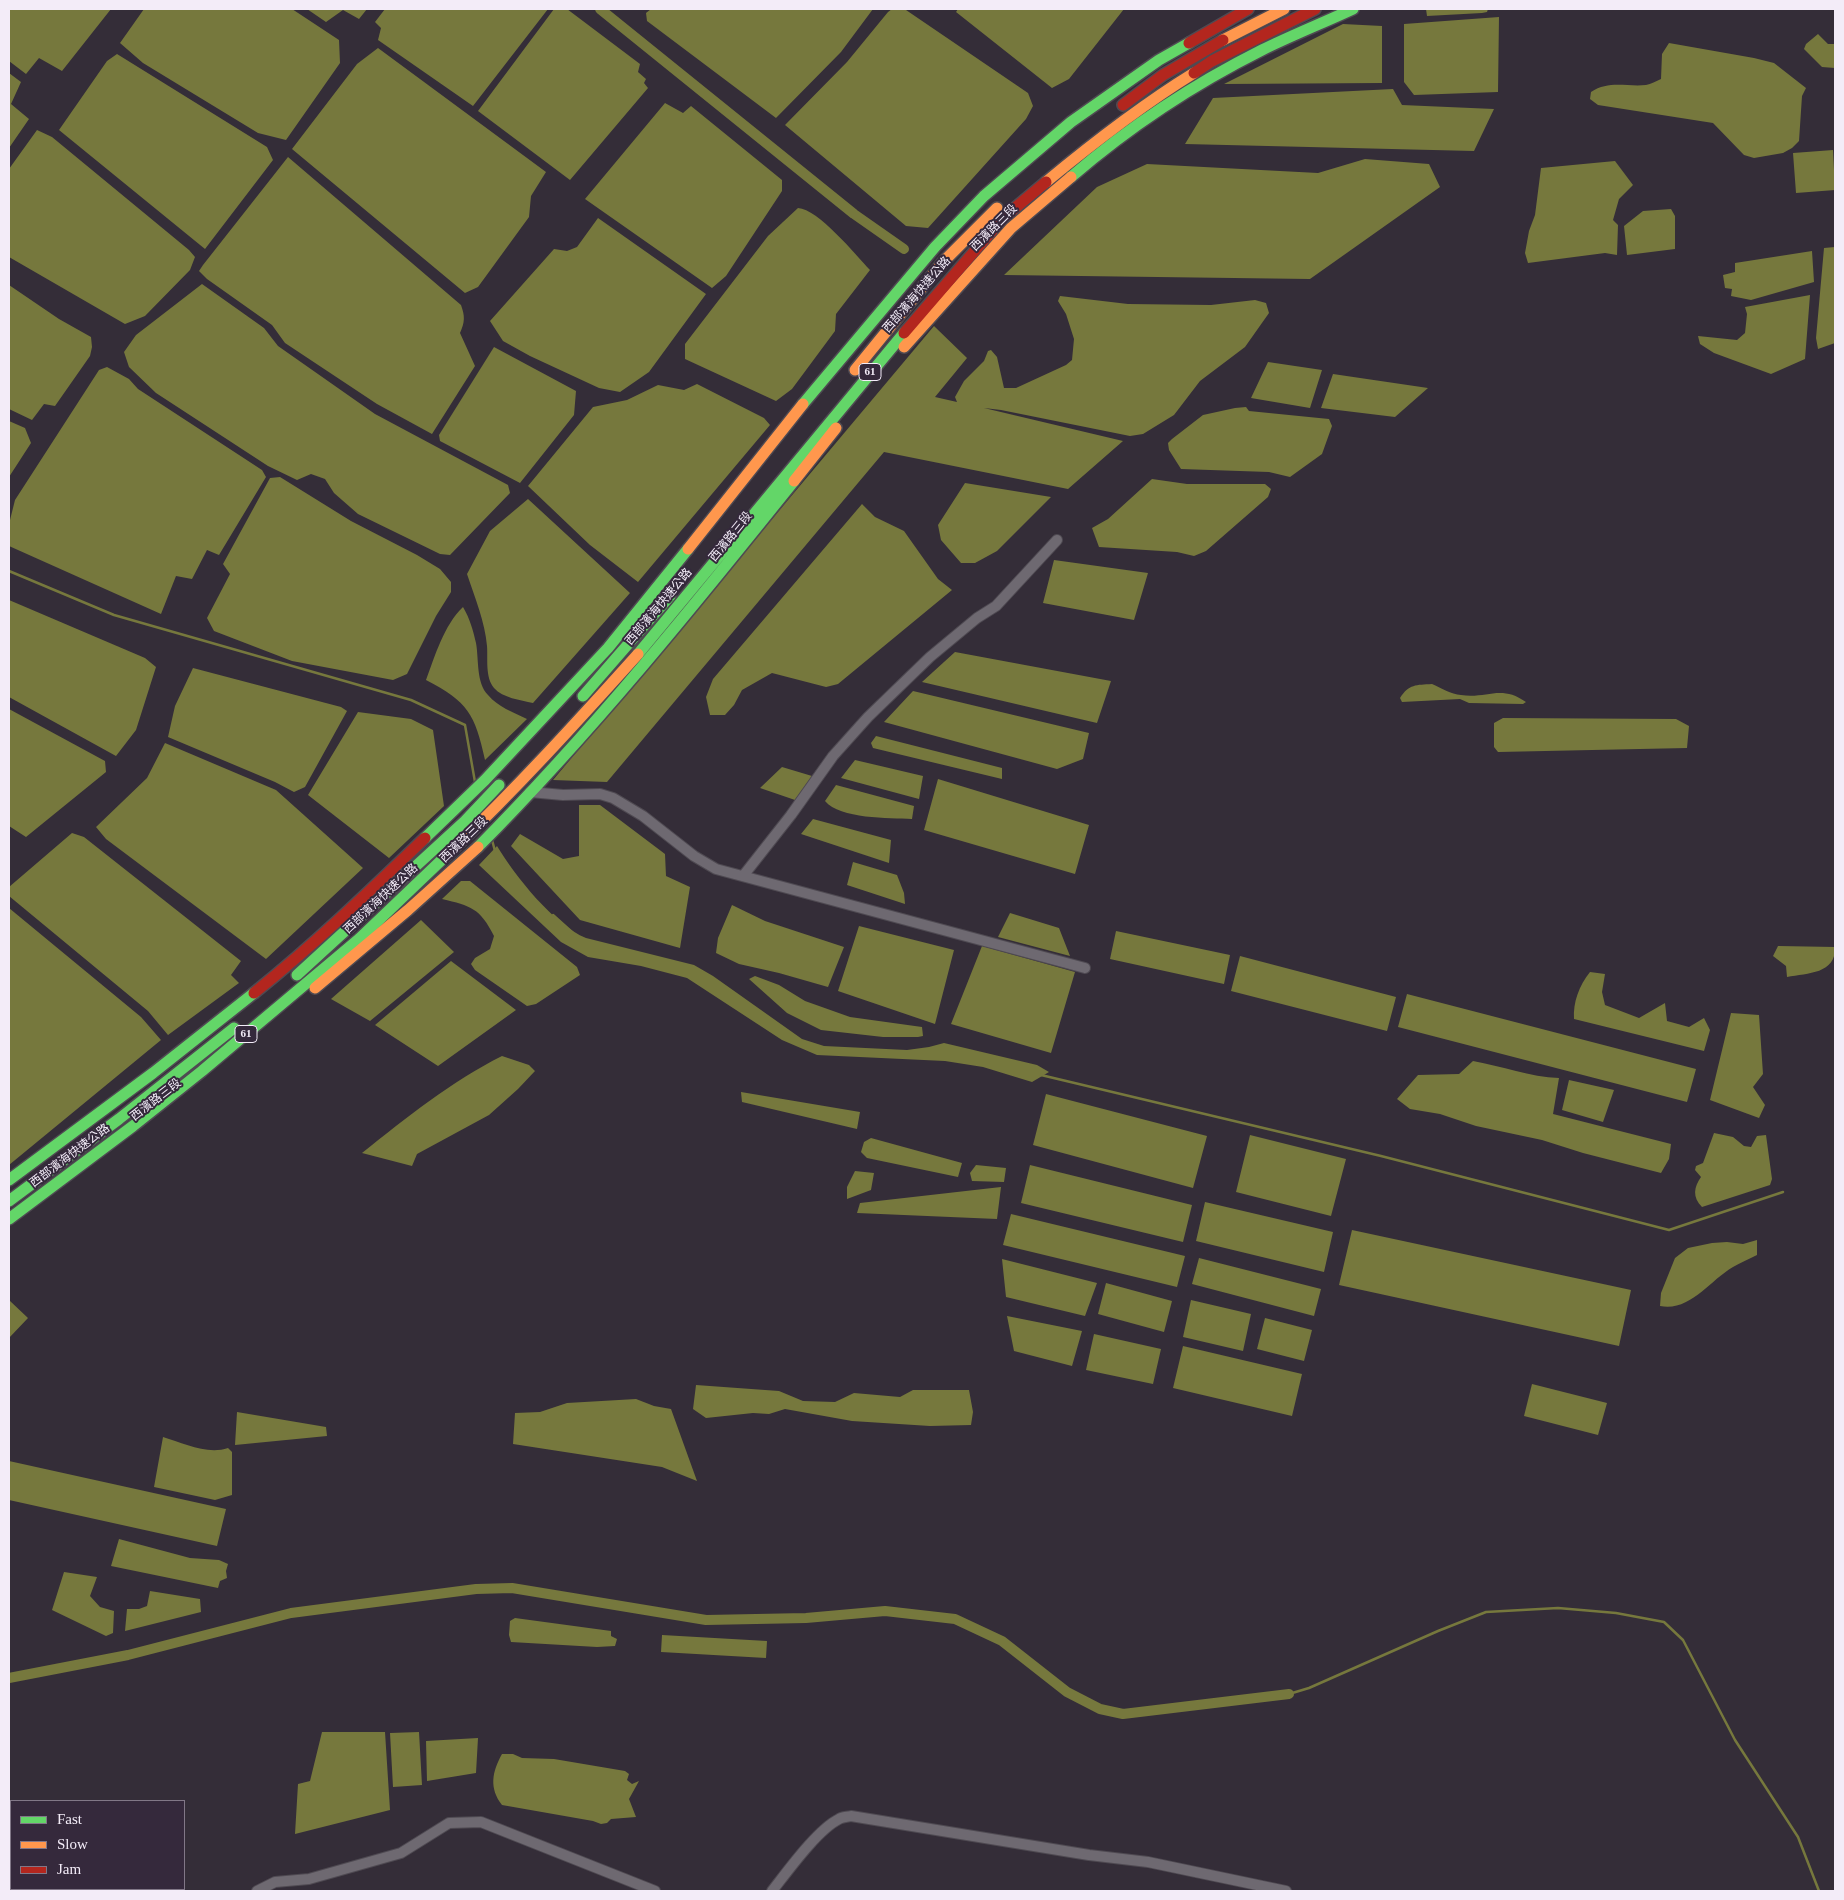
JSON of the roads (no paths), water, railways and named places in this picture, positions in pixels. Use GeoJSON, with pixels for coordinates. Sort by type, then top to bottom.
{"type":"FeatureCollection","features":[{"type":"Feature","properties":{"kind":"main road","name":"西濱路三段"},"geometry":{"type":"LineString","coordinates":[[9,1180],[153,1073],[274,977],[349,910],[485,780],[608,648],[790,420],[935,248],[984,196],[1071,122],[1102,100],[1159,60],[1248,9]]}},
{"type":"Feature","properties":{"kind":"main road"},"geometry":{"type":"LineString","coordinates":[[1113,112],[1163,75],[1206,49],[1284,9]]}},
{"type":"Feature","properties":{"kind":"main road","name":"西部濱海快速公路"},"geometry":{"type":"LineString","coordinates":[[9,1219],[133,1126],[210,1065],[359,939],[492,812],[652,639],[869,373],[1003,218],[1085,149],[1169,88],[1212,62],[1315,9]]}},
{"type":"Feature","properties":{"kind":"main road","name":"西濱路三段"},"geometry":{"type":"LineString","coordinates":[[9,1229],[180,1099],[414,906],[472,853],[639,674],[875,379],[1012,228],[1094,156],[1179,97],[1262,50],[1353,9]]}},
{"type":"Feature","properties":{"kind":"main road","name":"西部濱海快速公路"},"geometry":{"type":"LineString","coordinates":[[847,380],[943,262],[1007,199]]}},
{"type":"Feature","properties":{"kind":"main road","name":"西部濱海快速公路"},"geometry":{"type":"LineString","coordinates":[[575,705],[679,586]]}},
{"type":"Feature","properties":{"kind":"main road","name":"西部濱海快速公路"},"geometry":{"type":"LineString","coordinates":[[9,1201],[119,1119],[274,996],[465,820],[508,776]]}},
{"type":"Feature","properties":{"kind":"street"},"geometry":{"type":"LineString","coordinates":[[743,876],[791,816],[833,756],[868,717],[930,657],[977,618],[996,606],[1057,540]]}},
{"type":"Feature","properties":{"kind":"street"},"geometry":{"type":"LineString","coordinates":[[530,792],[563,795],[600,794],[613,798],[643,816],[694,856],[716,869],[1085,968]]}},
{"type":"Feature","properties":{"kind":"street"},"geometry":{"type":"LineString","coordinates":[[772,1891],[799,1857],[823,1832],[840,1819],[851,1816],[1089,1855],[1148,1862],[1286,1891]]}},
{"type":"Feature","properties":{"kind":"street"},"geometry":{"type":"LineString","coordinates":[[257,1891],[275,1882],[309,1879],[401,1853],[449,1823],[481,1822],[655,1891]]}},
{"type":"Feature","properties":{"kind":"waterway"},"geometry":{"type":"LineString","coordinates":[[600,9],[854,214],[904,249]]}},
{"type":"Feature","properties":{"kind":"waterway"},"geometry":{"type":"LineString","coordinates":[[9,571],[114,615],[411,700],[465,725],[475,782]]}},
{"type":"Feature","properties":{"kind":"waterway"},"geometry":{"type":"LineString","coordinates":[[492,840],[495,851]]}},
{"type":"Feature","properties":{"kind":"waterway"},"geometry":{"type":"LineString","coordinates":[[553,915],[573,933]]}},
{"type":"Feature","properties":{"kind":"waterway"},"geometry":{"type":"LineString","coordinates":[[1041,1075],[1381,1156],[1669,1230],[1783,1192]]}},
{"type":"Feature","properties":{"kind":"waterway"},"geometry":{"type":"LineString","coordinates":[[9,1678],[128,1655],[291,1613],[476,1589],[512,1588],[706,1620],[806,1618],[885,1611],[955,1619],[1002,1641],[1067,1692],[1100,1709],[1123,1714],[1289,1694]]}},
{"type":"Feature","properties":{"kind":"waterway"},"geometry":{"type":"LineString","coordinates":[[1289,1694],[1309,1688],[1486,1612],[1558,1608],[1616,1613],[1664,1622],[1683,1640],[1735,1740],[1798,1837],[1819,1891]]}}]}
